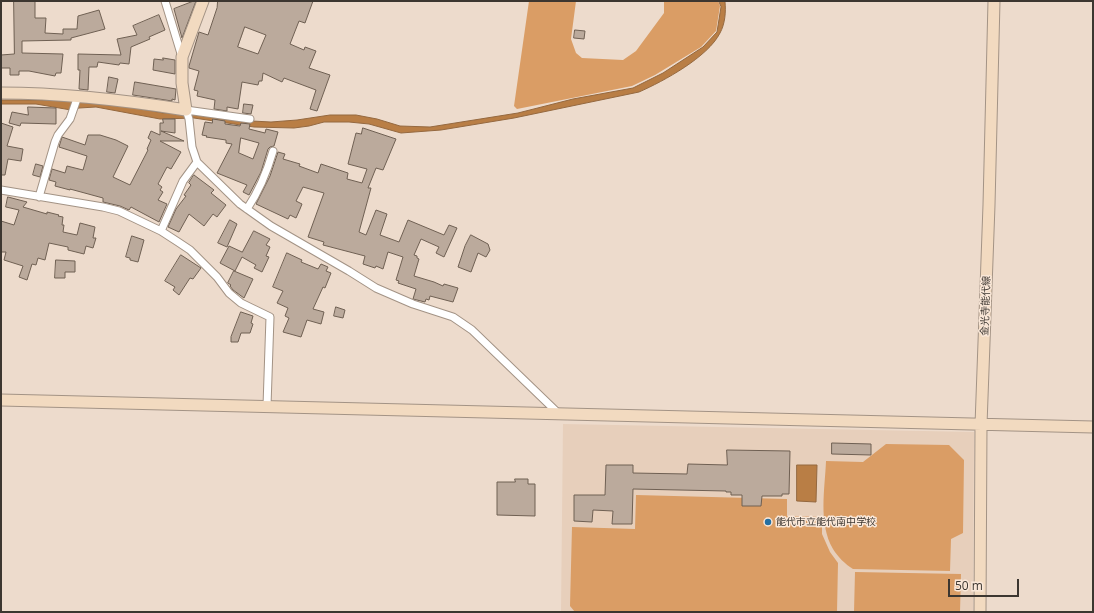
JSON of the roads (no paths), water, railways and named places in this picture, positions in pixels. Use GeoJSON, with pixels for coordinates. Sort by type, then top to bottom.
{"type":"FeatureCollection","features":[{"type":"Feature","properties":{"kind":"street"},"geometry":{"type":"LineString","coordinates":[[165,1],[182,57],[182,83],[192,147],[197,162],[240,204],[272,226],[350,271],[376,288],[413,304],[453,317],[466,325],[560,414]]}},
{"type":"Feature","properties":{"kind":"street"},"geometry":{"type":"LineString","coordinates":[[182,57],[203,1]]}},
{"type":"Feature","properties":{"kind":"street","name":"金光寺能代線"},"geometry":{"type":"LineString","coordinates":[[980,612],[982,425],[994,1]]}},
{"type":"Feature","properties":{"kind":"street"},"geometry":{"type":"LineString","coordinates":[[1,93],[32,93],[110,99],[188,114],[250,119]]}},
{"type":"Feature","properties":{"kind":"street"},"geometry":{"type":"LineString","coordinates":[[39,197],[40,189],[55,142],[74,111],[78,96]]}},
{"type":"Feature","properties":{"kind":"street"},"geometry":{"type":"LineString","coordinates":[[247,209],[265,177],[273,151]]}},
{"type":"Feature","properties":{"kind":"street"},"geometry":{"type":"LineString","coordinates":[[161,231],[183,181],[197,162]]}},
{"type":"Feature","properties":{"kind":"street"},"geometry":{"type":"LineString","coordinates":[[1,190],[119,211],[161,231],[190,250],[217,277],[229,293],[241,303],[270,317],[267,406]]}},
{"type":"Feature","properties":{"kind":"street"},"geometry":{"type":"LineString","coordinates":[[1,400],[1093,427]]}},
{"type":"Feature","properties":{"kind":"place","name":"能代市立能代南中学校"},"geometry":{"type":"Point","coordinates":[768,522]}}]}
